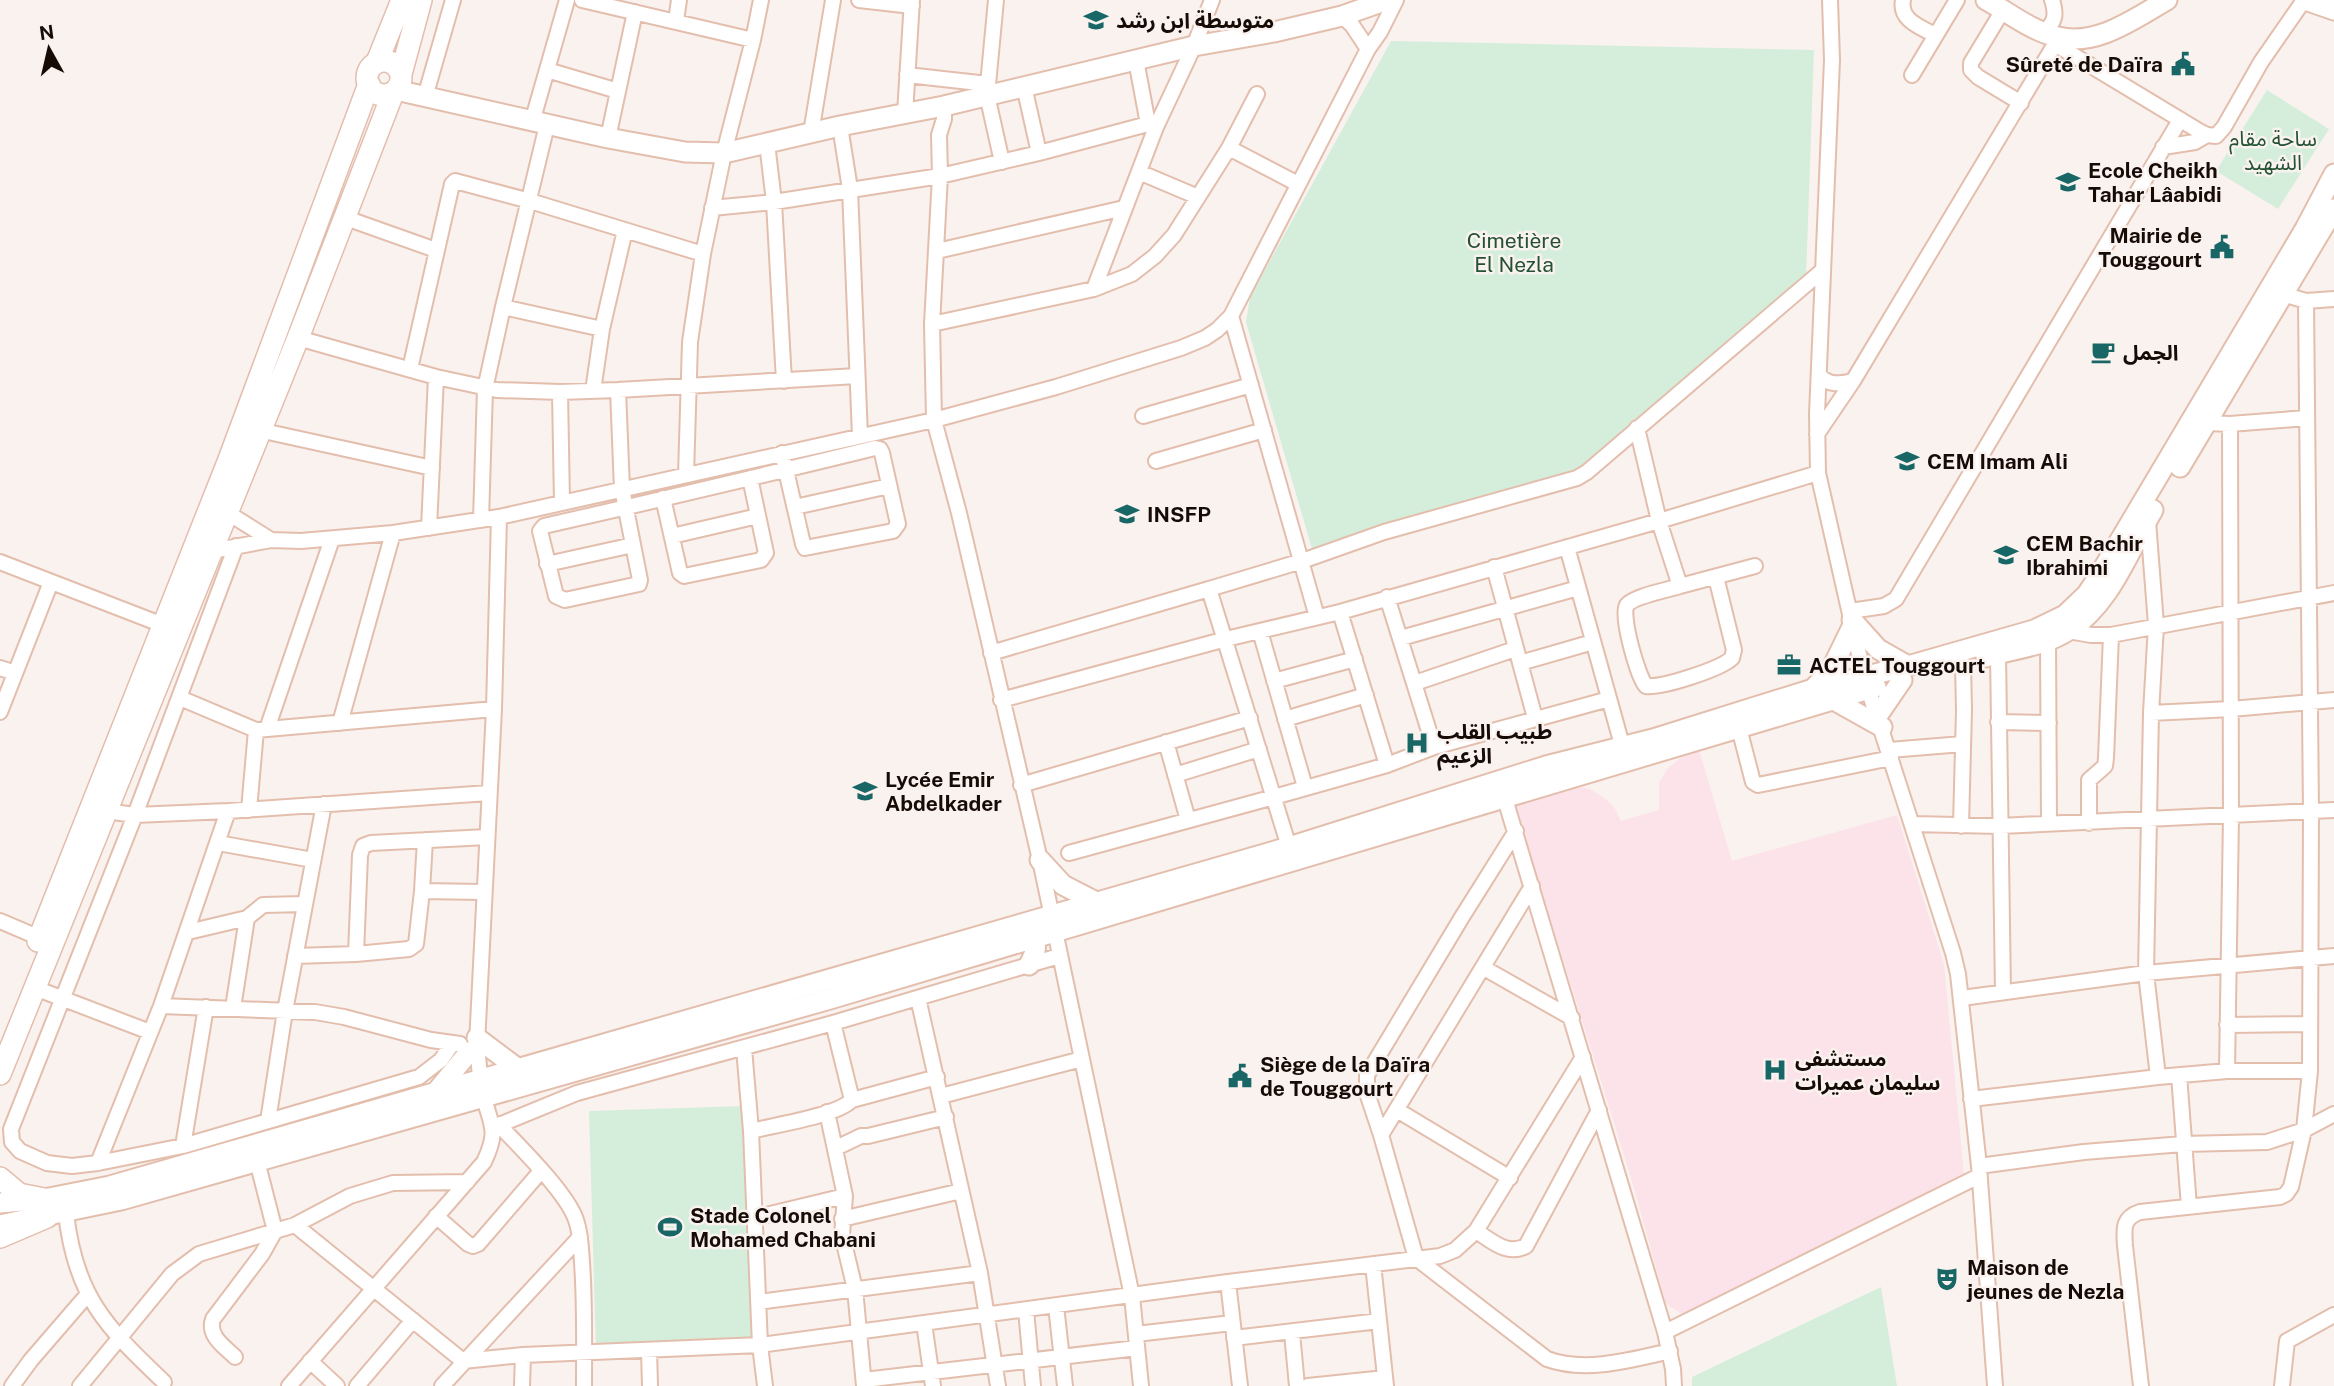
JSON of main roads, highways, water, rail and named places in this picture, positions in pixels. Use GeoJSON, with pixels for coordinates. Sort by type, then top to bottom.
{"type":"FeatureCollection","features":[{"type":"Feature","properties":{"kind":"highway"},"geometry":{"type":"LineString","coordinates":[[398,84],[382,95],[372,89],[367,79],[370,69],[377,62],[402,0]]}},
{"type":"Feature","properties":{"kind":"highway"},"geometry":{"type":"LineString","coordinates":[[0,1074],[228,513],[343,217],[398,84],[421,0]]}},
{"type":"Feature","properties":{"kind":"highway"},"geometry":{"type":"LineString","coordinates":[[377,62],[392,62],[398,84]]}},
{"type":"Feature","properties":{"kind":"highway"},"geometry":{"type":"LineString","coordinates":[[0,1036],[228,462],[369,84]]}},
{"type":"Feature","properties":{"kind":"highway"},"geometry":{"type":"LineString","coordinates":[[0,1178],[19,1194],[52,1209]]}},
{"type":"Feature","properties":{"kind":"highway"},"geometry":{"type":"LineString","coordinates":[[0,1237],[52,1209]]}},
{"type":"Feature","properties":{"kind":"main road"},"geometry":{"type":"LineString","coordinates":[[1995,5],[2053,38],[2077,38],[2110,32],[2167,0]]}},
{"type":"Feature","properties":{"kind":"main road"},"geometry":{"type":"LineString","coordinates":[[2304,0],[2334,10]]}},
{"type":"Feature","properties":{"kind":"main road"},"geometry":{"type":"LineString","coordinates":[[398,84],[540,123],[704,155],[936,108],[988,89],[1024,86],[1194,46],[1274,32],[1342,16],[1375,2]]}},
{"type":"Feature","properties":{"kind":"main road"},"geometry":{"type":"LineString","coordinates":[[0,1225],[52,1209],[110,1186],[436,1092],[482,1087],[517,1068],[1052,923],[1503,790],[1622,745],[1813,689],[1963,664],[2048,640],[2068,631],[2085,618],[2108,590],[2147,520],[2207,423],[2334,174]]}},
{"type":"Feature","properties":{"kind":"main road"},"geometry":{"type":"LineString","coordinates":[[1832,699],[1880,721],[1905,673],[2049,624],[2075,607],[2097,579],[2276,292],[2334,209]]}},
{"type":"Feature","properties":{"kind":"main road"},"geometry":{"type":"LineString","coordinates":[[1813,689],[1831,670],[1852,619],[1878,649],[1905,673]]}},
{"type":"Feature","properties":{"kind":"main road"},"geometry":{"type":"LineString","coordinates":[[0,1203],[52,1209],[121,1200],[257,1161],[482,1087],[831,999],[1032,937],[1052,923],[1096,902],[1289,847],[1739,728],[1832,699],[1866,682]]}},
{"type":"Feature","properties":{"kind":"main road"},"geometry":{"type":"LineString","coordinates":[[1040,860],[1063,885],[1096,902]]}},
{"type":"Feature","properties":{"kind":"main road"},"geometry":{"type":"LineString","coordinates":[[1029,965],[1036,950],[1032,937]]}},
{"type":"Feature","properties":{"kind":"main road"},"geometry":{"type":"LineString","coordinates":[[436,1092],[477,1043],[517,1068]]}},
{"type":"Feature","properties":{"kind":"place","name":"متوسطة ابن رشد"},"geometry":{"type":"Point","coordinates":[1096,20]}},
{"type":"Feature","properties":{"kind":"place","name":"Sûreté de Daïra"},"geometry":{"type":"Point","coordinates":[2183,64]}},
{"type":"Feature","properties":{"kind":"place","name":"Ecole Cheikh Tahar Lâabidi"},"geometry":{"type":"Point","coordinates":[2068,182]}},
{"type":"Feature","properties":{"kind":"place","name":"Mairie de Touggourt"},"geometry":{"type":"Point","coordinates":[2222,247]}},
{"type":"Feature","properties":{"kind":"place","name":"الجمل"},"geometry":{"type":"Point","coordinates":[2103,352]}},
{"type":"Feature","properties":{"kind":"place","name":"CEM Imam Ali"},"geometry":{"type":"Point","coordinates":[1907,461]}},
{"type":"Feature","properties":{"kind":"place","name":"INSFP"},"geometry":{"type":"Point","coordinates":[1127,514]}},
{"type":"Feature","properties":{"kind":"place","name":"CEM Bachir Ibrahimi"},"geometry":{"type":"Point","coordinates":[2006,555]}},
{"type":"Feature","properties":{"kind":"place","name":"ACTEL Touggourt"},"geometry":{"type":"Point","coordinates":[1789,665]}},
{"type":"Feature","properties":{"kind":"place","name":"طبيب القلب الزعيم"},"geometry":{"type":"Point","coordinates":[1417,743]}},
{"type":"Feature","properties":{"kind":"place","name":"Lycée Emir Abdelkader"},"geometry":{"type":"Point","coordinates":[865,791]}},
{"type":"Feature","properties":{"kind":"place","name":"مستشفى سليمان عميرات"},"geometry":{"type":"Point","coordinates":[1775,1070]}},
{"type":"Feature","properties":{"kind":"place","name":"Siège de la Daïra de Touggourt"},"geometry":{"type":"Point","coordinates":[1240,1076]}},
{"type":"Feature","properties":{"kind":"place","name":"Stade Colonel Mohamed Chabani"},"geometry":{"type":"Point","coordinates":[670,1227]}},
{"type":"Feature","properties":{"kind":"place","name":"Maison de jeunes de Nezla"},"geometry":{"type":"Point","coordinates":[1947,1279]}},
{"type":"Feature","properties":{"kind":"park label","name":"ساحة مقام الشهيد"},"geometry":{"type":"Point","coordinates":[2273,150]}},
{"type":"Feature","properties":{"kind":"park label","name":"Cimetière El Nezla"},"geometry":{"type":"Point","coordinates":[1514,252]}}]}
